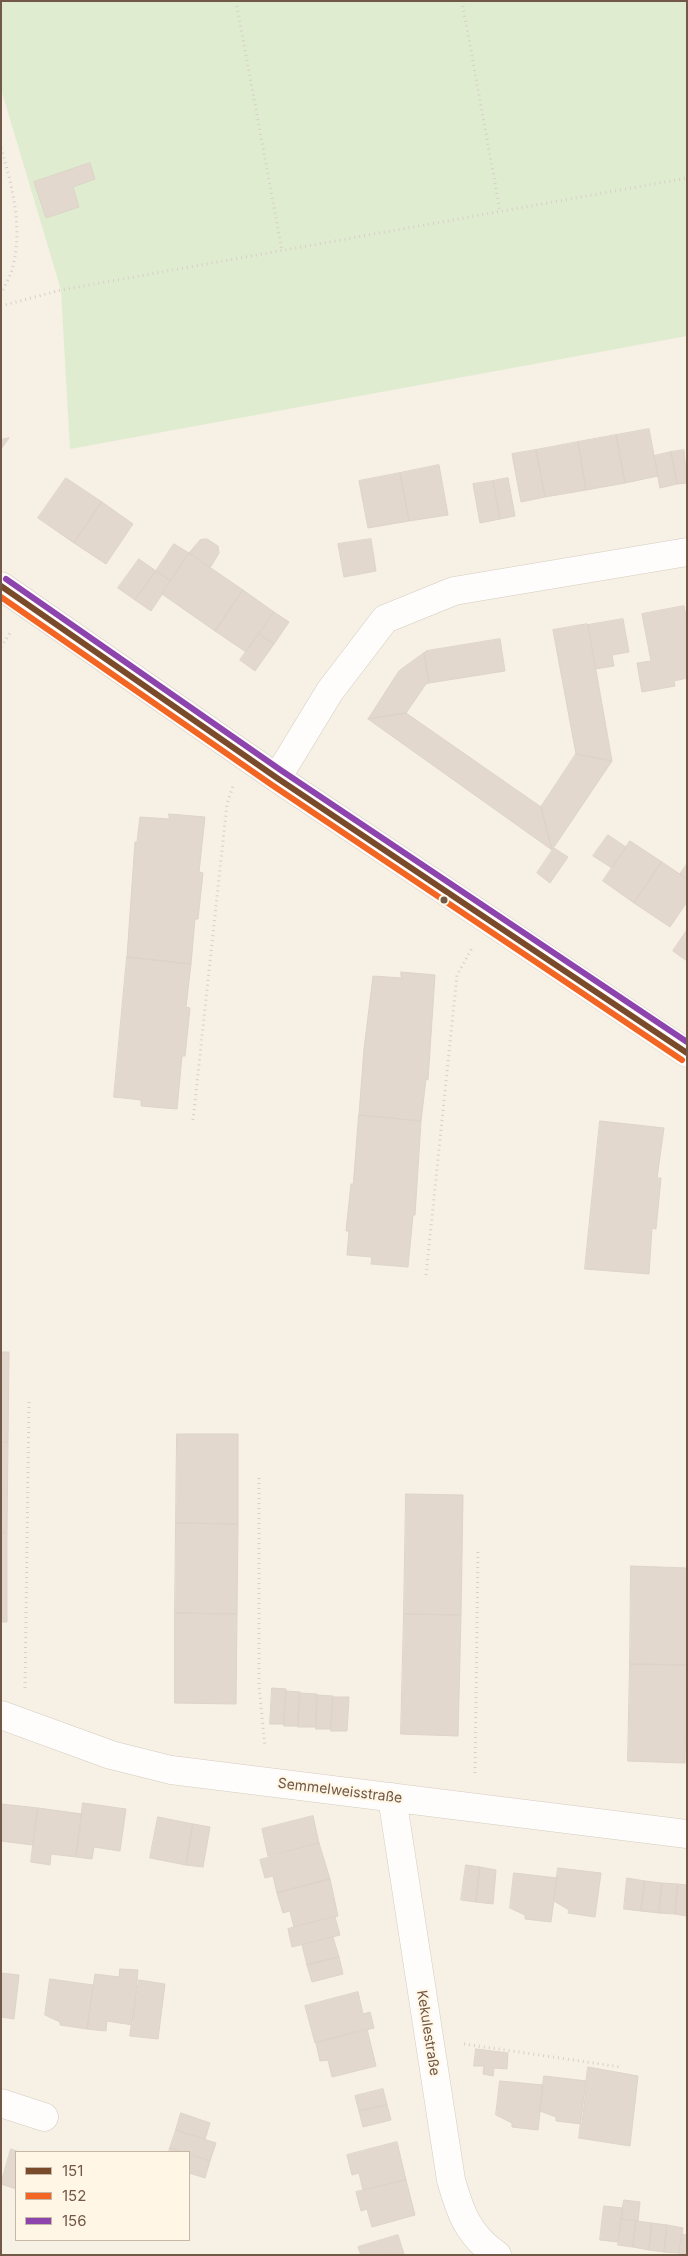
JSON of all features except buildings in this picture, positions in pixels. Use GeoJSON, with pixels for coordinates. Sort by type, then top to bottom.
{"type":"FeatureCollection","features":[{"type":"Feature","properties":{"kind":"street"},"geometry":{"type":"LineString","coordinates":[[278,778],[330,691],[385,619],[454,592],[687,552]]}},
{"type":"Feature","properties":{"kind":"street"},"geometry":{"type":"LineString","coordinates":[[1,586],[278,778],[687,1053]]}},
{"type":"Feature","properties":{"kind":"street","name":"Semmelweisstraße"},"geometry":{"type":"LineString","coordinates":[[13,1719],[111,1755],[171,1770],[687,1834]]}},
{"type":"Feature","properties":{"kind":"street","name":"Kekulestraße"},"geometry":{"type":"LineString","coordinates":[[392,1797],[451,2180],[460,2212],[472,2231],[496,2255]]}},
{"type":"Feature","properties":{"kind":"street"},"geometry":{"type":"LineString","coordinates":[[1,2103],[44,2117]]}},
{"type":"Feature","properties":{"kind":"path"},"geometry":{"type":"LineString","coordinates":[[236,1],[282,251]]}},
{"type":"Feature","properties":{"kind":"path"},"geometry":{"type":"LineString","coordinates":[[462,1],[500,211]]}},
{"type":"Feature","properties":{"kind":"path"},"geometry":{"type":"LineString","coordinates":[[1,148],[12,185],[17,222],[13,266],[1,294]]}},
{"type":"Feature","properties":{"kind":"path"},"geometry":{"type":"LineString","coordinates":[[1,306],[60,290],[687,178]]}},
{"type":"Feature","properties":{"kind":"path"},"geometry":{"type":"LineString","coordinates":[[193,1120],[227,804],[243,754]]}},
{"type":"Feature","properties":{"kind":"path"},"geometry":{"type":"LineString","coordinates":[[426,1275],[457,975],[488,919]]}},
{"type":"Feature","properties":{"kind":"path"},"geometry":{"type":"LineString","coordinates":[[13,1719],[29,1402]]}},
{"type":"Feature","properties":{"kind":"path"},"geometry":{"type":"LineString","coordinates":[[259,1478],[259,1686],[268,1782]]}},
{"type":"Feature","properties":{"kind":"path"},"geometry":{"type":"LineString","coordinates":[[475,1808],[478,1549]]}},
{"type":"Feature","properties":{"kind":"path"},"geometry":{"type":"LineString","coordinates":[[430,2044],[452,2042],[621,2067]]}},
{"type":"Feature","properties":{"kind":"green space"},"geometry":{"type":"Polygon","coordinates":[[[1,1],[687,1],[687,336],[70,449],[61,290],[1,89],[1,1]]]}},
{"type":"Feature","properties":{"kind":"transit line","name":"156"},"geometry":{"type":"LineString","coordinates":[[6,579],[282,771],[687,1042]]}},
{"type":"Feature","properties":{"kind":"transit line","name":"151"},"geometry":{"type":"LineString","coordinates":[[1,586],[277,778],[687,1053]]}},
{"type":"Feature","properties":{"kind":"transit line","name":"152"},"geometry":{"type":"LineString","coordinates":[[1,597],[272,785],[682,1060]]}}]}
